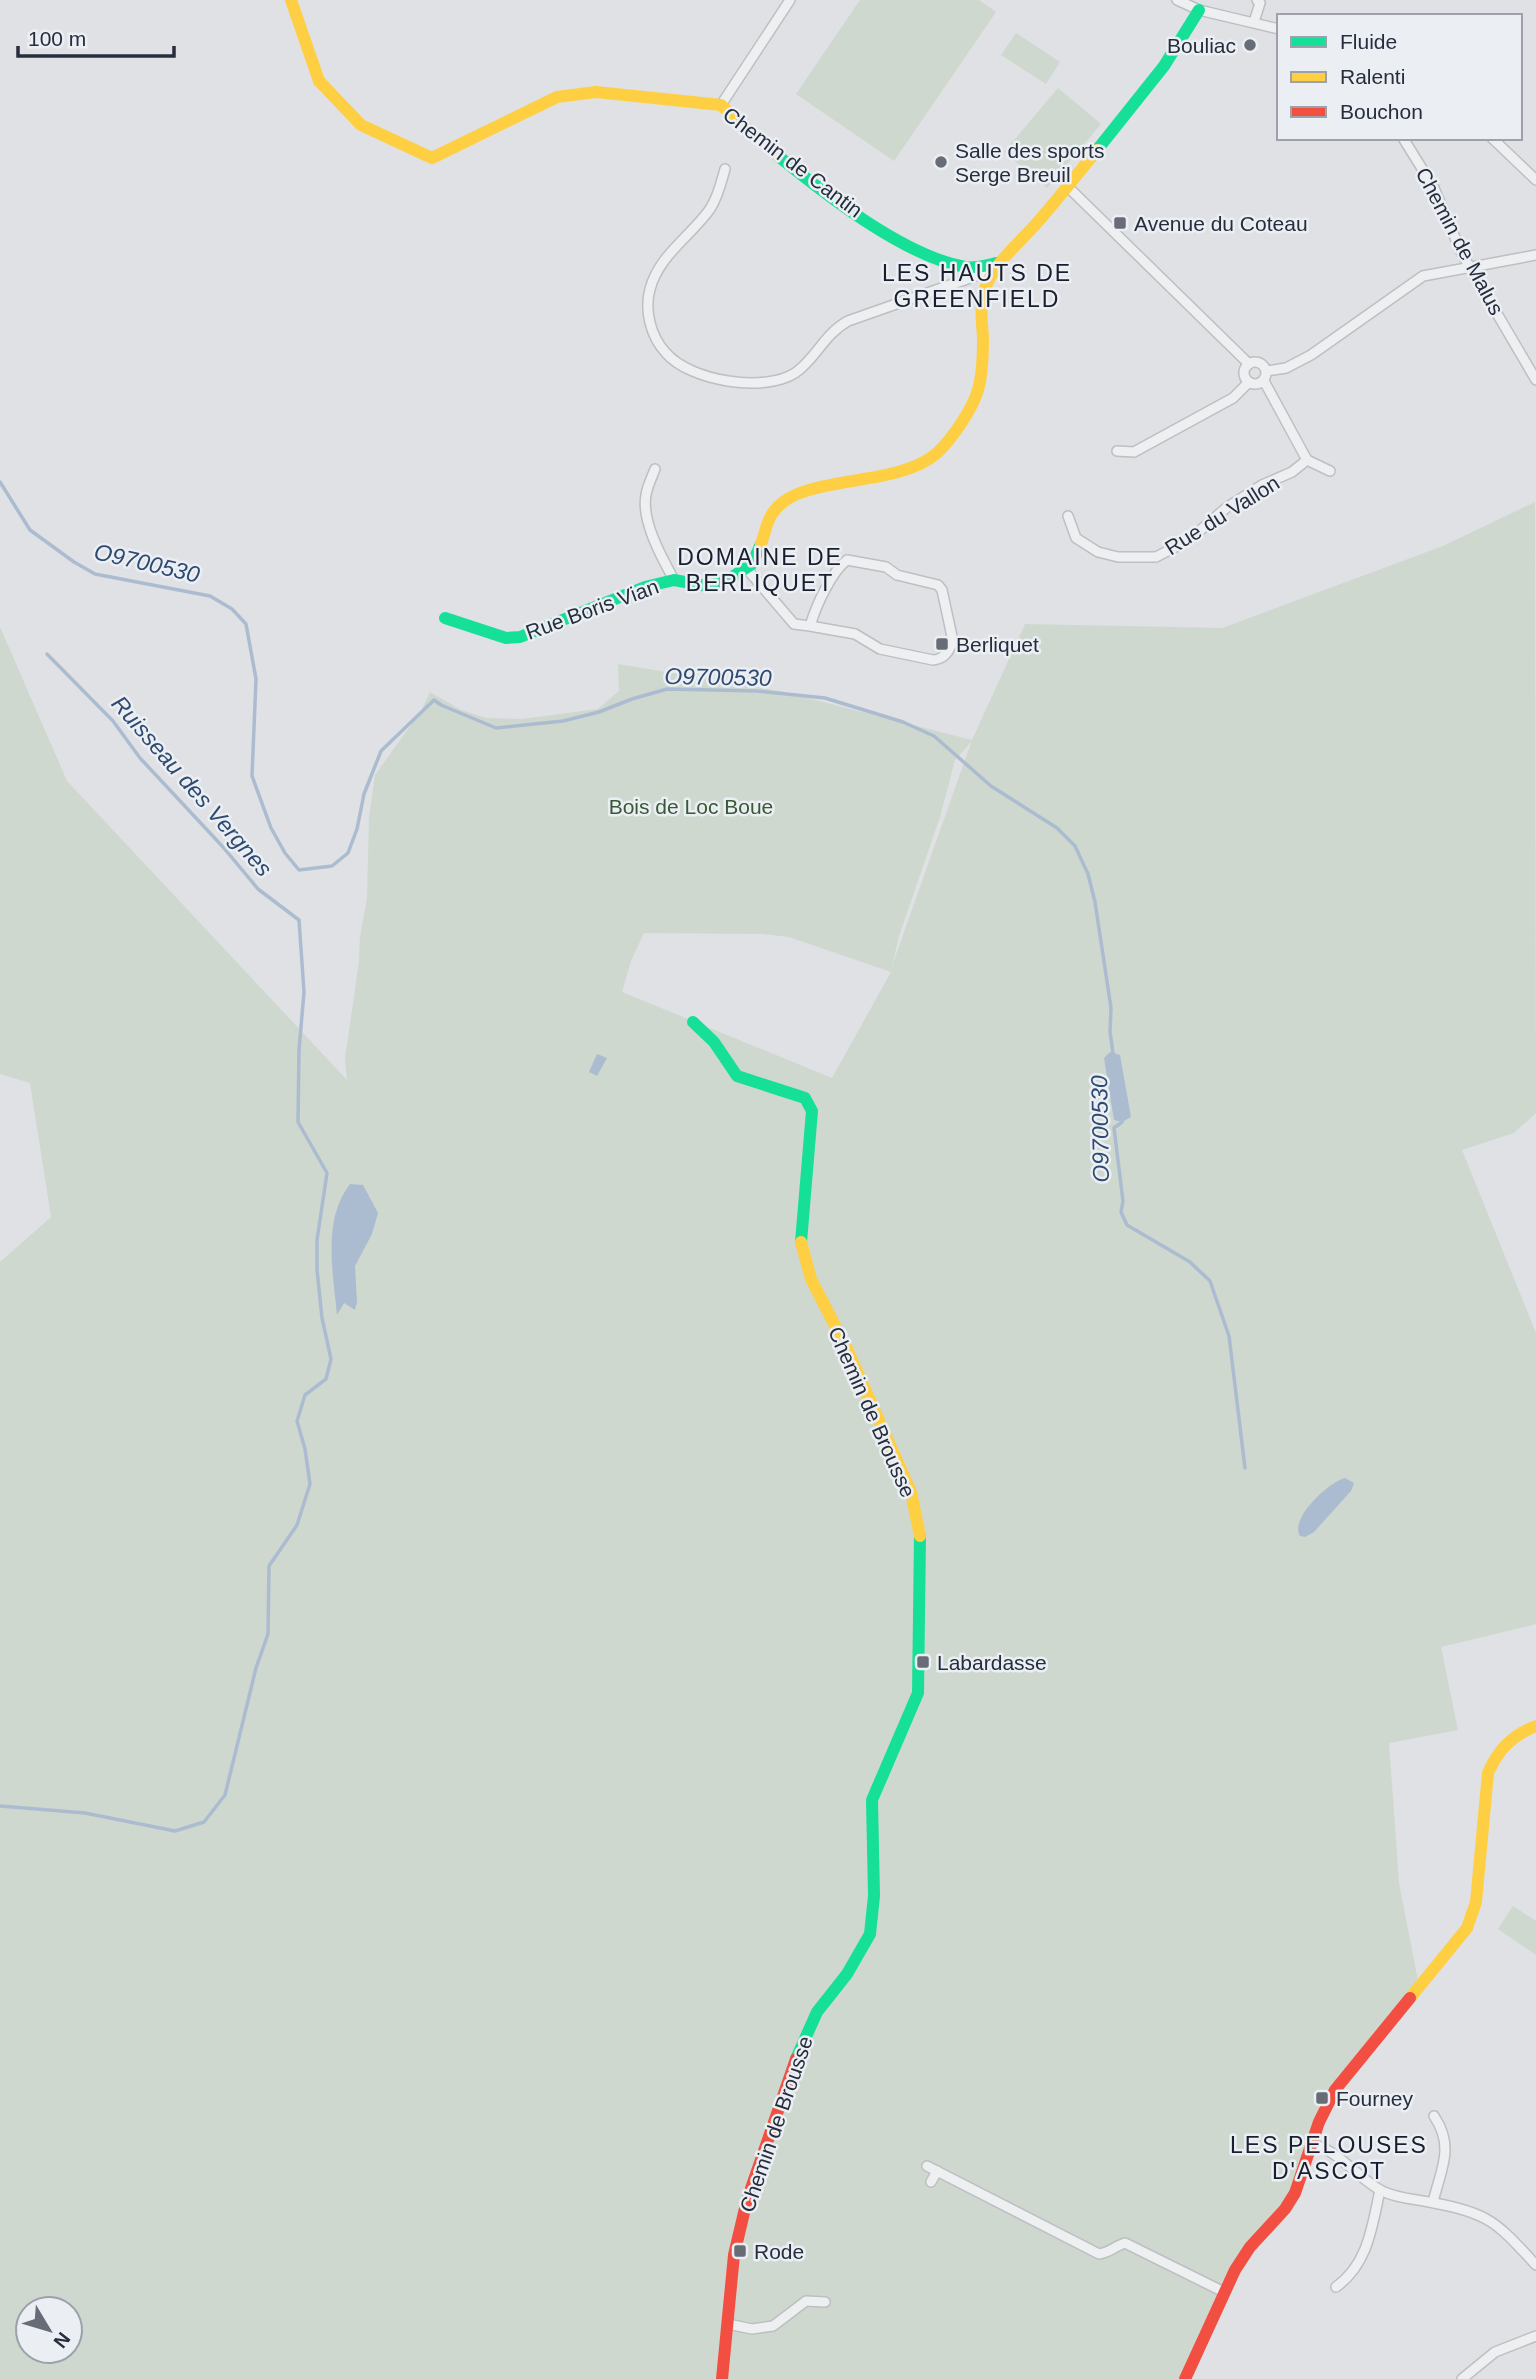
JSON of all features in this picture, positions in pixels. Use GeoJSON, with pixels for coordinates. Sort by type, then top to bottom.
{"type":"FeatureCollection","features":[{"type":"Feature","properties":{"kind":"street","name":"Chemin de Cantin"},"geometry":{"type":"LineString","coordinates":[[291,0],[319,81],[360,125],[432,158],[557,97],[596,92],[721,105],[740,126],[824,190],[898,240],[957,266],[968,268],[1002,262]]}},
{"type":"Feature","properties":{"kind":"street"},"geometry":{"type":"LineString","coordinates":[[721,105],[790,0]]}},
{"type":"Feature","properties":{"kind":"street"},"geometry":{"type":"LineString","coordinates":[[1177,0],[1199,10],[1277,28]]}},
{"type":"Feature","properties":{"kind":"street"},"geometry":{"type":"LineString","coordinates":[[1254,22],[1260,3],[1257,0]]}},
{"type":"Feature","properties":{"kind":"street"},"geometry":{"type":"LineString","coordinates":[[810,625],[815,610],[838,570],[847,560],[886,567],[897,575],[938,585],[942,590],[953,641],[946,655],[940,660],[933,660],[880,649],[855,634],[794,624],[747,569],[757,554],[774,512],[789,498],[809,490],[897,474],[927,461],[951,438],[979,388],[984,355],[982,304],[993,272],[1164,66],[1199,10]]}},
{"type":"Feature","properties":{"kind":"street","name":"Chemin de Malus"},"geometry":{"type":"LineString","coordinates":[[1404,140],[1427,175],[1462,254],[1536,380]]}},
{"type":"Feature","properties":{"kind":"street"},"geometry":{"type":"LineString","coordinates":[[1494,140],[1536,180]]}},
{"type":"Feature","properties":{"kind":"street"},"geometry":{"type":"LineString","coordinates":[[725,169],[709,211],[661,264],[650,289],[648,323],[666,354],[691,370],[741,384],[769,383],[796,372],[829,334],[848,321],[987,272],[1002,262]]}},
{"type":"Feature","properties":{"kind":"street"},"geometry":{"type":"LineString","coordinates":[[1067,186],[1249,364]]}},
{"type":"Feature","properties":{"kind":"street"},"geometry":{"type":"LineString","coordinates":[[1267,371],[1286,368],[1311,355],[1423,276],[1536,255]]}},
{"type":"Feature","properties":{"kind":"street"},"geometry":{"type":"LineString","coordinates":[[1249,364],[1260,363],[1267,371]]}},
{"type":"Feature","properties":{"kind":"street"},"geometry":{"type":"LineString","coordinates":[[1249,364],[1244,373],[1249,382],[1255,385],[1264,381]]}},
{"type":"Feature","properties":{"kind":"street"},"geometry":{"type":"LineString","coordinates":[[1267,371],[1264,381],[1307,460],[1330,471]]}},
{"type":"Feature","properties":{"kind":"street"},"geometry":{"type":"LineString","coordinates":[[1117,451],[1134,453],[1233,398],[1249,382]]}},
{"type":"Feature","properties":{"kind":"street","name":"Rue du Vallon"},"geometry":{"type":"LineString","coordinates":[[1068,516],[1076,538],[1098,552],[1118,557],[1156,556],[1189,540],[1226,508],[1262,485],[1292,472],[1307,460]]}},
{"type":"Feature","properties":{"kind":"street"},"geometry":{"type":"LineString","coordinates":[[654,469],[645,498],[649,524],[674,580]]}},
{"type":"Feature","properties":{"kind":"street","name":"Rue Boris Vian"},"geometry":{"type":"LineString","coordinates":[[444,618],[506,638],[520,637],[645,587],[674,580],[707,586],[726,581],[747,569]]}},
{"type":"Feature","properties":{"kind":"street","name":"Chemin de Brousse"},"geometry":{"type":"LineString","coordinates":[[694,1022],[714,1042],[737,1076],[805,1098],[812,1111],[800,1237],[811,1279],[846,1347],[911,1492],[921,1541],[918,1693],[872,1800],[874,1896],[870,1934],[846,1974],[817,2012],[801,2043],[747,2200],[734,2255],[722,2379]]}},
{"type":"Feature","properties":{"kind":"street"},"geometry":{"type":"LineString","coordinates":[[1185,2379],[1224,2292],[1248,2251],[1291,2200],[1299,2185],[1324,2109],[1342,2080],[1467,1928],[1476,1902],[1488,1773],[1496,1755],[1509,1741],[1524,1730],[1536,1726]]}},
{"type":"Feature","properties":{"kind":"street"},"geometry":{"type":"LineString","coordinates":[[1433,2202],[1446,2141],[1444,2131],[1434,2116]]}},
{"type":"Feature","properties":{"kind":"street"},"geometry":{"type":"LineString","coordinates":[[1312,2144],[1326,2147],[1380,2190],[1392,2195],[1465,2209],[1486,2217],[1506,2233],[1536,2265]]}},
{"type":"Feature","properties":{"kind":"street"},"geometry":{"type":"LineString","coordinates":[[927,2166],[1099,2254],[1106,2254],[1117,2245],[1130,2245],[1224,2292]]}},
{"type":"Feature","properties":{"kind":"street"},"geometry":{"type":"LineString","coordinates":[[931,2182],[937,2171]]}},
{"type":"Feature","properties":{"kind":"street"},"geometry":{"type":"LineString","coordinates":[[1336,2287],[1347,2280],[1362,2259],[1370,2237],[1380,2190]]}},
{"type":"Feature","properties":{"kind":"street"},"geometry":{"type":"LineString","coordinates":[[728,2324],[752,2329],[774,2326],[806,2301],[825,2302]]}},
{"type":"Feature","properties":{"kind":"street"},"geometry":{"type":"LineString","coordinates":[[1462,2379],[1495,2352],[1536,2336]]}},
{"type":"Feature","properties":{"kind":"green space"},"geometry":{"type":"Polygon","coordinates":[[[860,0],[979,0],[996,12],[894,161],[796,94],[860,0]]]}},
{"type":"Feature","properties":{"kind":"green space"},"geometry":{"type":"Polygon","coordinates":[[[1016,33],[1060,62],[1046,84],[1001,55],[1016,33]]]}},
{"type":"Feature","properties":{"kind":"green space"},"geometry":{"type":"Polygon","coordinates":[[[1058,88],[1101,124],[1047,188],[1004,152],[1058,88]]]}},
{"type":"Feature","properties":{"kind":"green space","name":"Bois de Loc Boue"},"geometry":{"type":"Polygon","coordinates":[[[1535,502],[1536,1113],[1514,1133],[1462,1150],[1536,1333],[1536,1624],[1441,1647],[1458,1730],[1389,1743],[1399,1883],[1419,1986],[1335,2090],[1302,2177],[1250,2247],[1185,2379],[0,2379],[0,1262],[51,1217],[30,1083],[0,1074],[0,627],[67,781],[347,1080],[345,1058],[367,899],[369,818],[375,775],[421,711],[430,692],[461,710],[486,718],[522,719],[598,709],[619,691],[618,664],[780,691],[972,740],[1025,624],[1222,628],[1443,546],[1535,502]],[[971,743],[955,760],[940,817],[899,936],[892,966],[971,743]],[[644,933],[631,961],[622,992],[832,1078],[891,972],[789,937],[763,934],[644,933]]]}},
{"type":"Feature","properties":{"kind":"green space"},"geometry":{"type":"Polygon","coordinates":[[[1513,1906],[1536,1921],[1536,1955],[1498,1929],[1513,1906]]]}},
{"type":"Feature","properties":{"kind":"water"},"geometry":{"type":"Polygon","coordinates":[[[1110,1052],[1120,1055],[1131,1117],[1122,1122],[1114,1120],[1104,1058],[1110,1052]]]}},
{"type":"Feature","properties":{"kind":"water"},"geometry":{"type":"Polygon","coordinates":[[[597,1054],[607,1058],[597,1076],[589,1072],[597,1054]]]}},
{"type":"Feature","properties":{"kind":"water"},"geometry":{"type":"Polygon","coordinates":[[[350,1184],[363,1185],[378,1213],[372,1234],[355,1266],[355,1310],[344,1303],[337,1315],[332,1264],[333,1230],[341,1198],[350,1184]]]}},
{"type":"Feature","properties":{"kind":"water"},"geometry":{"type":"Polygon","coordinates":[[[1345,1478],[1354,1483],[1351,1491],[1314,1532],[1305,1537],[1300,1536],[1298,1529],[1305,1511],[1321,1493],[1345,1478]]]}},
{"type":"Feature","properties":{"kind":"waterway","name":"O9700530"},"geometry":{"type":"LineString","coordinates":[[0,482],[30,530],[74,562],[95,574],[210,596],[232,609],[246,624],[256,679],[252,776],[271,828],[285,853],[299,870],[332,866],[348,853],[357,829],[364,794],[381,751],[434,700],[496,728],[563,721],[667,689],[757,691],[825,698],[903,722],[934,736],[991,786],[1057,828],[1075,846],[1088,874],[1095,902],[1111,1008],[1113,1053]]}},
{"type":"Feature","properties":{"kind":"waterway","name":"Ruisseau des Vergnes"},"geometry":{"type":"LineString","coordinates":[[0,1806],[85,1813],[175,1831],[204,1822],[225,1795],[256,1668],[268,1634],[269,1566],[297,1525],[310,1484],[305,1449],[297,1421],[305,1395],[326,1379],[331,1359],[322,1318],[317,1270],[317,1240],[327,1173],[298,1122],[299,1050],[304,992],[299,920],[258,889],[223,847],[140,758],[113,721],[47,654]]}},
{"type":"Feature","properties":{"kind":"waterway","name":"O9700530"},"geometry":{"type":"LineString","coordinates":[[1122,1120],[1114,1128],[1123,1201],[1121,1212],[1127,1225],[1190,1262],[1210,1281],[1229,1336],[1245,1468]]}},
{"type":"Feature","properties":{"kind":"traffic: fast"},"geometry":{"type":"LineString","coordinates":[[1097,150],[1164,66],[1199,10]]}},
{"type":"Feature","properties":{"kind":"traffic: fast"},"geometry":{"type":"LineString","coordinates":[[777,155],[866,222],[917,250],[941,261],[965,267],[1002,262]]}},
{"type":"Feature","properties":{"kind":"traffic: fast"},"geometry":{"type":"LineString","coordinates":[[445,618],[506,638],[520,637],[645,587],[674,580],[707,586],[726,581],[752,564],[761,544]]}},
{"type":"Feature","properties":{"kind":"traffic: fast"},"geometry":{"type":"LineString","coordinates":[[693,1022],[714,1042],[737,1076],[805,1098],[812,1111],[801,1242]]}},
{"type":"Feature","properties":{"kind":"traffic: fast"},"geometry":{"type":"LineString","coordinates":[[796,2059],[817,2012],[847,1974],[870,1934],[874,1896],[872,1800],[918,1693],[920,1536]]}},
{"type":"Feature","properties":{"kind":"traffic: slow"},"geometry":{"type":"LineString","coordinates":[[291,0],[319,81],[361,125],[432,158],[557,97],[596,92],[721,105],[777,155]]}},
{"type":"Feature","properties":{"kind":"traffic: slow"},"geometry":{"type":"LineString","coordinates":[[761,544],[770,517],[785,501],[803,492],[825,486],[919,465],[943,447],[956,431],[977,394],[983,356],[982,305],[990,277],[1097,150]]}},
{"type":"Feature","properties":{"kind":"traffic: slow"},"geometry":{"type":"LineString","coordinates":[[801,1242],[811,1279],[846,1347],[911,1492],[920,1536]]}},
{"type":"Feature","properties":{"kind":"traffic: slow"},"geometry":{"type":"LineString","coordinates":[[1410,1998],[1467,1928],[1476,1902],[1488,1773],[1507,1744],[1536,1726]]}},
{"type":"Feature","properties":{"kind":"traffic: jam"},"geometry":{"type":"LineString","coordinates":[[1185,2379],[1235,2270],[1250,2247],[1285,2209],[1295,2193],[1319,2122],[1335,2090],[1410,1998]]}},
{"type":"Feature","properties":{"kind":"traffic: jam"},"geometry":{"type":"LineString","coordinates":[[722,2379],[734,2255],[747,2200],[796,2059]]}},
{"type":"Feature","properties":{"kind":"place","name":"Bouliac"},"geometry":{"type":"Point","coordinates":[1250,45]}},
{"type":"Feature","properties":{"kind":"place","name":"Salle des sports Serge Breuil"},"geometry":{"type":"Point","coordinates":[941,162]}},
{"type":"Feature","properties":{"kind":"place","name":"Avenue du Coteau"},"geometry":{"type":"Point","coordinates":[1120,223]}},
{"type":"Feature","properties":{"kind":"place","name":"Berliquet"},"geometry":{"type":"Point","coordinates":[942,644]}},
{"type":"Feature","properties":{"kind":"place","name":"Labardasse"},"geometry":{"type":"Point","coordinates":[923,1662]}},
{"type":"Feature","properties":{"kind":"place","name":"Fourney"},"geometry":{"type":"Point","coordinates":[1322,2098]}},
{"type":"Feature","properties":{"kind":"place","name":"Rode"},"geometry":{"type":"Point","coordinates":[740,2251]}},
{"type":"Feature","properties":{"kind":"district","name":"LES HAUTS DE GREENFIELD"},"geometry":{"type":"Point","coordinates":[977,286]}},
{"type":"Feature","properties":{"kind":"district","name":"DOMAINE DE BERLIQUET"},"geometry":{"type":"Point","coordinates":[760,570]}},
{"type":"Feature","properties":{"kind":"district","name":"LES PELOUSES D'ASCOT"},"geometry":{"type":"Point","coordinates":[1329,2158]}}]}
